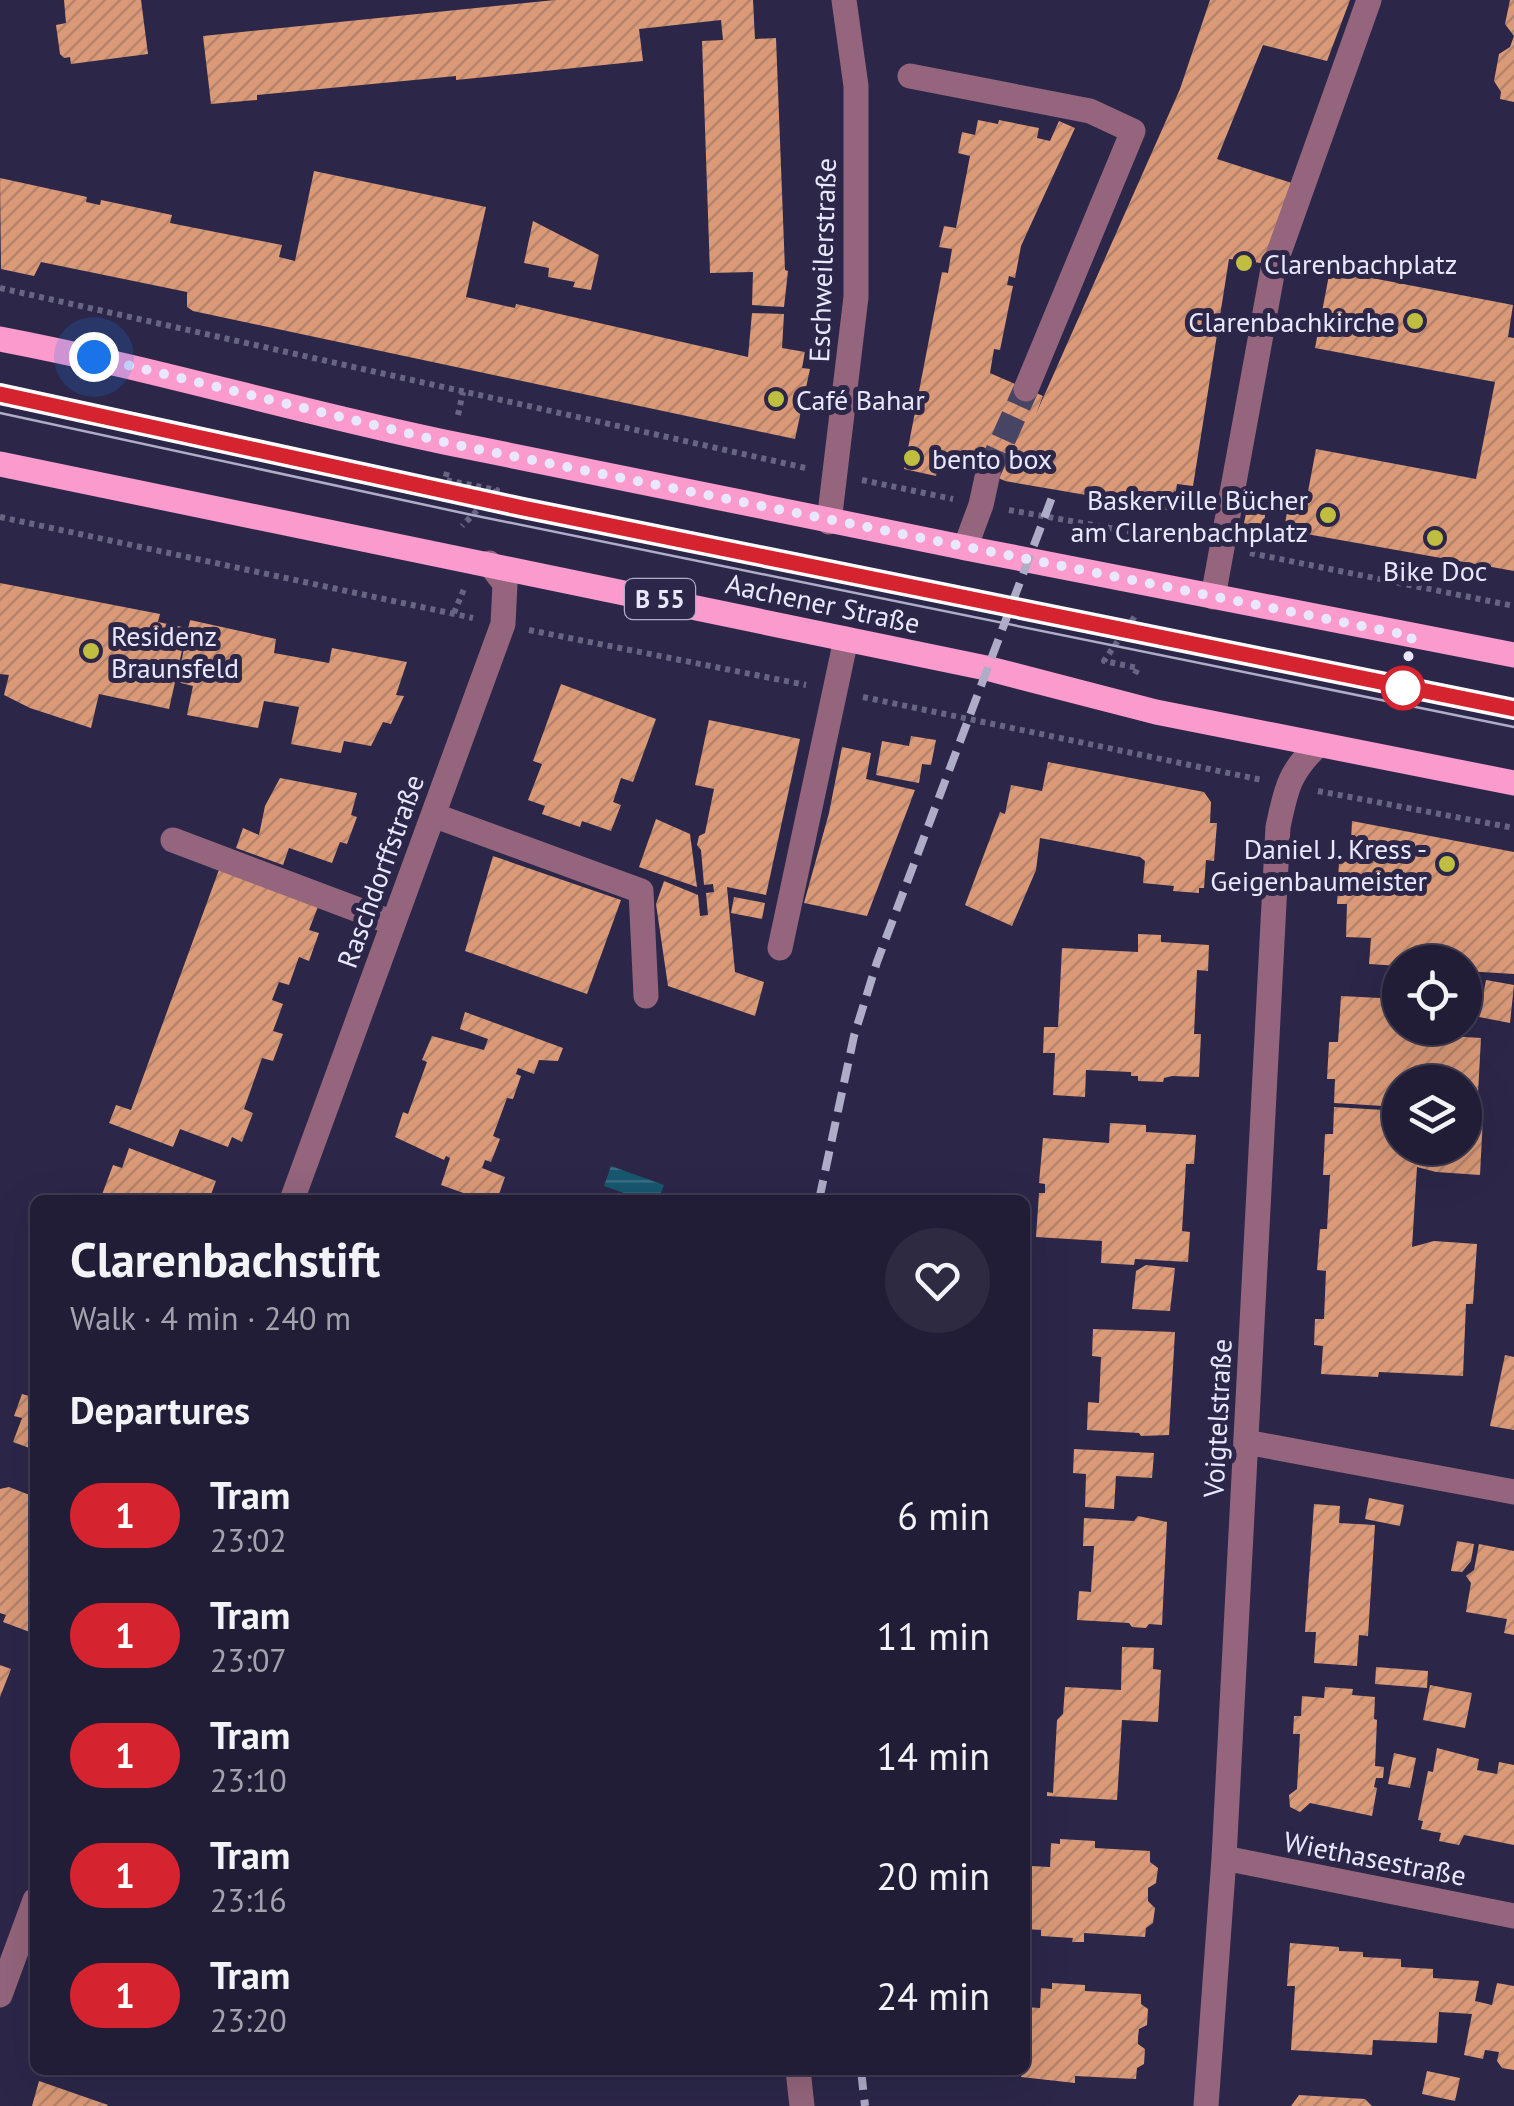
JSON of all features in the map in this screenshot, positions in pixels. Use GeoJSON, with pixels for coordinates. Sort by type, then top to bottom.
{"type":"FeatureCollection","features":[{"type":"Feature","properties":{"kind":"main road"},"geometry":{"type":"LineString","coordinates":[[0,339],[114,361],[452,444],[829,522],[1514,655]]}},
{"type":"Feature","properties":{"kind":"main road","name":"Aachener Straße"},"geometry":{"type":"LineString","coordinates":[[0,464],[846,638],[1122,703],[1514,783]]}},
{"type":"Feature","properties":{"kind":"street","name":"Eschweilerstraße"},"geometry":{"type":"LineString","coordinates":[[829,522],[856,297],[856,86],[844,0]]}},
{"type":"Feature","properties":{"kind":"street"},"geometry":{"type":"LineString","coordinates":[[1214,597],[1273,269],[1369,0]]}},
{"type":"Feature","properties":{"kind":"street"},"geometry":{"type":"LineString","coordinates":[[910,76],[1090,111],[1133,131],[1026,389]]}},
{"type":"Feature","properties":{"kind":"street"},"geometry":{"type":"LineString","coordinates":[[965,548],[988,473]]}},
{"type":"Feature","properties":{"kind":"street","name":"Raschdorffstraße"},"geometry":{"type":"LineString","coordinates":[[294,1195],[503,624],[505,584],[483,562]]}},
{"type":"Feature","properties":{"kind":"street"},"geometry":{"type":"LineString","coordinates":[[780,948],[846,638]]}},
{"type":"Feature","properties":{"kind":"street","name":"Voigtelstraße"},"geometry":{"type":"LineString","coordinates":[[1206,2106],[1224,1858],[1278,827],[1287,785],[1298,764],[1318,745]]}},
{"type":"Feature","properties":{"kind":"street"},"geometry":{"type":"LineString","coordinates":[[433,814],[642,891],[646,996]]}},
{"type":"Feature","properties":{"kind":"street"},"geometry":{"type":"LineString","coordinates":[[173,840],[393,923]]}},
{"type":"Feature","properties":{"kind":"street"},"geometry":{"type":"LineString","coordinates":[[1246,1442],[1514,1492]]}},
{"type":"Feature","properties":{"kind":"street","name":"Wiethasestraße"},"geometry":{"type":"LineString","coordinates":[[1224,1858],[1514,1916]]}},
{"type":"Feature","properties":{"kind":"street"},"geometry":{"type":"LineString","coordinates":[[0,1995],[30,1914]]}},
{"type":"Feature","properties":{"kind":"street"},"geometry":{"type":"LineString","coordinates":[[799,2075],[802,2106]]}},
{"type":"Feature","properties":{"kind":"path"},"geometry":{"type":"LineString","coordinates":[[0,288],[981,505],[1514,606]]}},
{"type":"Feature","properties":{"kind":"path"},"geometry":{"type":"LineString","coordinates":[[454,613],[483,562],[490,533],[461,527],[498,490],[445,480],[463,392]]}},
{"type":"Feature","properties":{"kind":"path"},"geometry":{"type":"LineString","coordinates":[[0,516],[503,624],[1514,828]]}},
{"type":"Feature","properties":{"kind":"path"},"geometry":{"type":"LineString","coordinates":[[1099,575],[1108,527]]}},
{"type":"Feature","properties":{"kind":"path"},"geometry":{"type":"LineString","coordinates":[[1106,747],[1138,668],[1104,660],[1138,617],[1122,614]]}},
{"type":"Feature","properties":{"kind":"water"},"geometry":{"type":"Polygon","coordinates":[[[611,1166],[664,1185],[660,1195],[630,1195],[604,1186],[611,1166]]]}},
{"type":"Feature","properties":{"kind":"building"},"geometry":{"type":"Polygon","coordinates":[[[64,0],[141,0],[148,54],[71,64],[70,57],[60,54],[56,25],[66,23],[64,0]]]}},
{"type":"Feature","properties":{"kind":"building"},"geometry":{"type":"Polygon","coordinates":[[[555,0],[753,0],[755,39],[776,38],[788,271],[784,307],[752,305],[753,272],[710,273],[702,41],[723,40],[721,20],[639,29],[643,61],[257,95],[257,100],[211,104],[203,36],[555,0]]]}},
{"type":"Feature","properties":{"kind":"building"},"geometry":{"type":"Polygon","coordinates":[[[1210,0],[1350,0],[1327,61],[1263,45],[1217,159],[1295,184],[1269,264],[1229,259],[1193,486],[1177,484],[1173,511],[1085,499],[1086,495],[1005,481],[941,452],[936,476],[904,469],[942,272],[948,273],[952,249],[939,247],[944,226],[956,228],[970,156],[958,153],[962,132],[975,135],[978,120],[998,124],[999,120],[1039,128],[1037,138],[1050,141],[1059,121],[1075,128],[1021,246],[1015,278],[1009,276],[1007,285],[1013,286],[1000,350],[994,349],[990,373],[1043,396],[1036,414],[1180,89],[1210,0]]]}},
{"type":"Feature","properties":{"kind":"building"},"geometry":{"type":"Polygon","coordinates":[[[1510,0],[1514,0],[1514,36],[1505,24],[1510,0]]]}},
{"type":"Feature","properties":{"kind":"building"},"geometry":{"type":"Polygon","coordinates":[[[1514,36],[1514,102],[1500,99],[1501,92],[1494,81],[1499,54],[1510,47],[1514,36]]]}},
{"type":"Feature","properties":{"kind":"building"},"geometry":{"type":"Polygon","coordinates":[[[314,171],[486,207],[466,297],[515,308],[516,304],[748,357],[752,313],[784,314],[782,348],[805,352],[802,368],[810,369],[795,439],[193,311],[187,307],[187,292],[41,262],[34,276],[1,269],[0,178],[87,197],[86,202],[100,205],[101,200],[172,215],[170,223],[282,245],[279,257],[295,261],[314,171]]]}},
{"type":"Feature","properties":{"kind":"building"},"geometry":{"type":"Polygon","coordinates":[[[533,221],[599,255],[591,290],[573,287],[575,282],[548,277],[549,268],[524,263],[533,221]]]}},
{"type":"Feature","properties":{"kind":"building"},"geometry":{"type":"Polygon","coordinates":[[[1330,270],[1513,305],[1508,337],[1514,338],[1514,571],[1284,530],[1290,494],[1307,497],[1316,449],[1476,479],[1495,382],[1315,348],[1330,270]]]}},
{"type":"Feature","properties":{"kind":"building"},"geometry":{"type":"Polygon","coordinates":[[[1257,502],[1266,508],[1263,531],[1243,528],[1248,504],[1257,502]]]}},
{"type":"Feature","properties":{"kind":"building","name":"Residenz Braunsfeld"},"geometry":{"type":"Polygon","coordinates":[[[0,583],[160,614],[158,622],[187,628],[169,709],[99,694],[91,728],[4,695],[9,675],[0,674],[0,583]]]}},
{"type":"Feature","properties":{"kind":"building"},"geometry":{"type":"Polygon","coordinates":[[[190,620],[276,639],[274,653],[329,663],[332,648],[407,662],[396,695],[404,696],[391,724],[383,722],[371,746],[344,741],[341,753],[291,744],[299,707],[264,701],[258,728],[187,715],[193,686],[177,682],[190,620]]]}},
{"type":"Feature","properties":{"kind":"building"},"geometry":{"type":"Polygon","coordinates":[[[561,684],[656,719],[633,782],[621,778],[613,802],[621,805],[611,831],[582,821],[580,827],[542,814],[545,806],[528,800],[542,764],[533,761],[561,684]]]}},
{"type":"Feature","properties":{"kind":"building"},"geometry":{"type":"Polygon","coordinates":[[[709,720],[800,739],[766,895],[727,887],[735,972],[764,982],[755,1016],[668,986],[656,904],[664,881],[698,895],[700,916],[708,915],[706,893],[714,892],[713,884],[704,885],[701,850],[697,845],[699,836],[705,833],[714,789],[695,785],[709,720]]]}},
{"type":"Feature","properties":{"kind":"building"},"geometry":{"type":"Polygon","coordinates":[[[911,736],[936,740],[931,765],[922,764],[919,783],[876,775],[882,741],[909,746],[911,736]]]}},
{"type":"Feature","properties":{"kind":"building"},"geometry":{"type":"Polygon","coordinates":[[[842,747],[871,753],[866,779],[915,790],[867,916],[804,903],[842,747]]]}},
{"type":"Feature","properties":{"kind":"building"},"geometry":{"type":"Polygon","coordinates":[[[1048,762],[1204,792],[1211,802],[1210,823],[1217,823],[1214,861],[1206,860],[1204,888],[1199,888],[1199,893],[1173,891],[1174,886],[1143,883],[1145,861],[1140,857],[1040,838],[1036,870],[1012,926],[965,905],[1000,812],[1005,814],[1011,785],[1042,791],[1048,762]]]}},
{"type":"Feature","properties":{"kind":"building"},"geometry":{"type":"Polygon","coordinates":[[[280,778],[357,793],[351,815],[357,817],[347,844],[340,842],[332,863],[289,848],[283,865],[236,848],[243,828],[259,835],[265,806],[280,778]]]}},
{"type":"Feature","properties":{"kind":"building"},"geometry":{"type":"Polygon","coordinates":[[[656,819],[690,834],[697,887],[639,867],[656,819]]]}},
{"type":"Feature","properties":{"kind":"building"},"geometry":{"type":"Polygon","coordinates":[[[1352,821],[1514,852],[1514,974],[1482,972],[1482,945],[1382,945],[1382,965],[1369,964],[1371,938],[1346,937],[1347,904],[1337,904],[1339,861],[1350,862],[1352,821]]]}},
{"type":"Feature","properties":{"kind":"building"},"geometry":{"type":"Polygon","coordinates":[[[493,856],[621,900],[587,994],[465,951],[493,856]]]}},
{"type":"Feature","properties":{"kind":"building"},"geometry":{"type":"Polygon","coordinates":[[[220,867],[319,904],[309,930],[319,933],[309,961],[299,957],[289,985],[279,982],[272,1000],[283,1004],[273,1031],[283,1034],[273,1061],[262,1058],[244,1109],[253,1113],[242,1142],[232,1137],[228,1147],[180,1129],[173,1147],[109,1123],[116,1105],[131,1110],[220,867]]]}},
{"type":"Feature","properties":{"kind":"building"},"geometry":{"type":"Polygon","coordinates":[[[734,897],[765,903],[762,919],[731,913],[734,897]]]}},
{"type":"Feature","properties":{"kind":"building"},"geometry":{"type":"Polygon","coordinates":[[[1138,934],[1161,935],[1161,942],[1209,945],[1208,971],[1197,970],[1194,1034],[1201,1034],[1199,1077],[1138,1081],[1138,1076],[1131,1076],[1131,1072],[1086,1070],[1085,1097],[1053,1095],[1055,1053],[1043,1053],[1044,1027],[1058,1027],[1062,948],[1138,952],[1138,934]]]}},
{"type":"Feature","properties":{"kind":"building"},"geometry":{"type":"Polygon","coordinates":[[[1486,980],[1514,985],[1510,1023],[1482,1018],[1486,980]]]}},
{"type":"Feature","properties":{"kind":"building"},"geometry":{"type":"Polygon","coordinates":[[[1341,996],[1382,998],[1382,1045],[1481,1045],[1480,1065],[1382,1065],[1382,1106],[1334,1103],[1335,1079],[1327,1079],[1329,1042],[1338,1042],[1341,996]]]}},
{"type":"Feature","properties":{"kind":"building"},"geometry":{"type":"Polygon","coordinates":[[[465,1012],[563,1048],[558,1061],[539,1060],[534,1074],[518,1068],[516,1074],[521,1076],[513,1099],[507,1098],[493,1136],[500,1139],[491,1162],[485,1160],[482,1168],[505,1177],[499,1195],[469,1195],[441,1185],[450,1158],[446,1156],[444,1160],[395,1137],[403,1112],[408,1114],[432,1036],[484,1050],[488,1039],[460,1029],[465,1012]]]}},
{"type":"Feature","properties":{"kind":"building"},"geometry":{"type":"Polygon","coordinates":[[[1334,1107],[1382,1110],[1382,1165],[1481,1165],[1480,1175],[1417,1167],[1412,1247],[1434,1241],[1477,1244],[1473,1304],[1466,1304],[1463,1376],[1321,1374],[1323,1346],[1314,1345],[1315,1319],[1324,1319],[1326,1271],[1317,1270],[1320,1229],[1327,1229],[1330,1175],[1323,1175],[1325,1134],[1333,1134],[1334,1107]]]}},
{"type":"Feature","properties":{"kind":"building"},"geometry":{"type":"Polygon","coordinates":[[[1110,1123],[1146,1125],[1146,1132],[1196,1135],[1194,1164],[1186,1164],[1182,1231],[1190,1232],[1188,1262],[1135,1259],[1134,1265],[1101,1263],[1102,1241],[1036,1237],[1039,1193],[1045,1193],[1045,1184],[1039,1183],[1043,1138],[1109,1143],[1110,1123]]]}},
{"type":"Feature","properties":{"kind":"building"},"geometry":{"type":"Polygon","coordinates":[[[129,1148],[216,1181],[211,1195],[102,1195],[113,1165],[122,1168],[129,1148]]]}},
{"type":"Feature","properties":{"kind":"building"},"geometry":{"type":"Polygon","coordinates":[[[1146,1265],[1175,1268],[1170,1311],[1132,1309],[1136,1271],[1146,1265]]]}},
{"type":"Feature","properties":{"kind":"building"},"geometry":{"type":"Polygon","coordinates":[[[1093,1329],[1175,1332],[1169,1435],[1087,1430],[1088,1402],[1099,1403],[1101,1357],[1092,1356],[1093,1329]]]}},
{"type":"Feature","properties":{"kind":"building"},"geometry":{"type":"Polygon","coordinates":[[[1505,1355],[1514,1357],[1514,1430],[1490,1426],[1505,1355]]]}},
{"type":"Feature","properties":{"kind":"building"},"geometry":{"type":"Polygon","coordinates":[[[22,1394],[29,1396],[30,1448],[13,1442],[22,1418],[14,1416],[22,1394]]]}},
{"type":"Feature","properties":{"kind":"building"},"geometry":{"type":"Polygon","coordinates":[[[1074,1449],[1154,1453],[1152,1478],[1116,1476],[1114,1509],[1085,1507],[1086,1474],[1073,1473],[1074,1449]]]}},
{"type":"Feature","properties":{"kind":"building"},"geometry":{"type":"Polygon","coordinates":[[[9,1487],[30,1495],[30,1632],[3,1622],[6,1615],[0,1613],[0,1489],[9,1487]]]}},
{"type":"Feature","properties":{"kind":"building"},"geometry":{"type":"Polygon","coordinates":[[[1369,1498],[1404,1505],[1400,1526],[1365,1519],[1369,1498]]]}},
{"type":"Feature","properties":{"kind":"building"},"geometry":{"type":"Polygon","coordinates":[[[1314,1504],[1340,1506],[1339,1523],[1375,1525],[1368,1636],[1359,1635],[1357,1666],[1314,1663],[1316,1632],[1305,1632],[1314,1504]]]}},
{"type":"Feature","properties":{"kind":"building"},"geometry":{"type":"Polygon","coordinates":[[[1138,1516],[1167,1522],[1162,1625],[1149,1624],[1146,1628],[1129,1623],[1077,1620],[1079,1591],[1091,1592],[1094,1546],[1083,1546],[1084,1518],[1134,1521],[1138,1516]]]}},
{"type":"Feature","properties":{"kind":"building"},"geometry":{"type":"Polygon","coordinates":[[[1457,1541],[1474,1544],[1471,1561],[1462,1572],[1451,1571],[1457,1541]]]}},
{"type":"Feature","properties":{"kind":"building"},"geometry":{"type":"Polygon","coordinates":[[[1479,1544],[1514,1551],[1514,1635],[1504,1633],[1507,1619],[1466,1612],[1471,1583],[1466,1576],[1474,1570],[1479,1544]]]}},
{"type":"Feature","properties":{"kind":"building"},"geometry":{"type":"Polygon","coordinates":[[[1122,1647],[1154,1648],[1153,1669],[1161,1670],[1158,1722],[1122,1720],[1117,1800],[1047,1796],[1047,1792],[1053,1793],[1057,1720],[1063,1714],[1065,1687],[1121,1690],[1122,1647]]]}},
{"type":"Feature","properties":{"kind":"building"},"geometry":{"type":"Polygon","coordinates":[[[0,1665],[11,1669],[0,1697],[0,1665]]]}},
{"type":"Feature","properties":{"kind":"building"},"geometry":{"type":"Polygon","coordinates":[[[1376,1667],[1428,1671],[1427,1688],[1375,1684],[1376,1667]]]}},
{"type":"Feature","properties":{"kind":"building"},"geometry":{"type":"Polygon","coordinates":[[[1430,1685],[1472,1693],[1465,1728],[1423,1720],[1430,1685]]]}},
{"type":"Feature","properties":{"kind":"building"},"geometry":{"type":"Polygon","coordinates":[[[1325,1687],[1353,1689],[1352,1695],[1375,1697],[1375,1766],[1384,1767],[1383,1778],[1376,1778],[1372,1816],[1310,1803],[1300,1812],[1290,1807],[1289,1795],[1297,1789],[1300,1734],[1293,1734],[1294,1716],[1301,1716],[1302,1696],[1324,1698],[1325,1687]]]}},
{"type":"Feature","properties":{"kind":"building"},"geometry":{"type":"Polygon","coordinates":[[[1437,1748],[1479,1759],[1477,1770],[1497,1774],[1499,1762],[1514,1765],[1514,1845],[1464,1835],[1459,1845],[1439,1841],[1441,1833],[1421,1829],[1423,1821],[1418,1820],[1437,1748]]]}},
{"type":"Feature","properties":{"kind":"building"},"geometry":{"type":"Polygon","coordinates":[[[1394,1753],[1416,1758],[1410,1788],[1388,1784],[1394,1753]]]}},
{"type":"Feature","properties":{"kind":"building"},"geometry":{"type":"Polygon","coordinates":[[[1060,1839],[1095,1841],[1095,1848],[1150,1851],[1150,1862],[1158,1868],[1156,1883],[1148,1888],[1148,1901],[1155,1908],[1145,1937],[1084,1933],[1084,1942],[1072,1942],[1073,1938],[1041,1936],[1041,1930],[1030,1929],[1031,1866],[1050,1867],[1051,1843],[1060,1844],[1060,1839]]]}},
{"type":"Feature","properties":{"kind":"building"},"geometry":{"type":"Polygon","coordinates":[[[1290,1943],[1339,1947],[1339,1951],[1363,1952],[1363,1957],[1401,1959],[1401,1967],[1433,1969],[1433,1978],[1479,1981],[1475,2001],[1492,2005],[1497,1983],[1514,1986],[1514,2070],[1502,2068],[1497,2061],[1499,2052],[1485,2050],[1483,2059],[1464,2055],[1472,2014],[1439,2012],[1437,2043],[1373,2040],[1372,2055],[1291,2050],[1295,1986],[1287,1986],[1290,1943]]]}},
{"type":"Feature","properties":{"kind":"building"},"geometry":{"type":"Polygon","coordinates":[[[1052,1983],[1085,1985],[1085,1991],[1141,1994],[1141,2004],[1148,2009],[1147,2025],[1139,2029],[1138,2044],[1145,2049],[1144,2064],[1137,2068],[1136,2079],[1075,2076],[1075,2083],[1021,2077],[1030,2075],[1030,2007],[1040,2008],[1041,1988],[1052,1989],[1052,1983]]]}},
{"type":"Feature","properties":{"kind":"building"},"geometry":{"type":"Polygon","coordinates":[[[1427,2071],[1460,2078],[1455,2101],[1422,2094],[1427,2071]]]}},
{"type":"Feature","properties":{"kind":"building"},"geometry":{"type":"Polygon","coordinates":[[[39,2081],[108,2105],[32,2106],[39,2081]]]}},
{"type":"Feature","properties":{"kind":"building"},"geometry":{"type":"Polygon","coordinates":[[[1299,2095],[1365,2099],[1372,2106],[1291,2106],[1299,2095]]]}},
{"type":"Feature","properties":{"kind":"tunnel"},"geometry":{"type":"LineString","coordinates":[[988,473],[1026,389]]}},
{"type":"Feature","properties":{"kind":"tram line"},"geometry":{"type":"LineString","coordinates":[[0,394],[487,500],[1514,709]]}},
{"type":"Feature","properties":{"kind":"tram line","name":"1"},"geometry":{"type":"LineString","coordinates":[[0,394],[523,508],[1514,709]]}},
{"type":"Feature","properties":{"kind":"tram line"},"geometry":{"type":"LineString","coordinates":[[0,413],[472,515],[1514,727]]}},
{"type":"Feature","properties":{"kind":"railway"},"geometry":{"type":"LineString","coordinates":[[820,1195],[854,1036],[877,962],[1054,492]]}},
{"type":"Feature","properties":{"kind":"railway"},"geometry":{"type":"LineString","coordinates":[[862,2075],[865,2106]]}},
{"type":"Feature","properties":{"kind":"place","name":"Clarenbachplatz"},"geometry":{"type":"Point","coordinates":[1244,263]}},
{"type":"Feature","properties":{"kind":"place","name":"Clarenbachkirche"},"geometry":{"type":"Point","coordinates":[1415,321]}},
{"type":"Feature","properties":{"kind":"place","name":"Café Bahar"},"geometry":{"type":"Point","coordinates":[776,399]}},
{"type":"Feature","properties":{"kind":"place","name":"bento box"},"geometry":{"type":"Point","coordinates":[912,458]}},
{"type":"Feature","properties":{"kind":"place","name":"Baskerville Bücher am Clarenbachplatz"},"geometry":{"type":"Point","coordinates":[1328,515]}},
{"type":"Feature","properties":{"kind":"place","name":"Bike Doc"},"geometry":{"type":"Point","coordinates":[1435,538]}},
{"type":"Feature","properties":{"kind":"place","name":"Residenz Braunsfeld"},"geometry":{"type":"Point","coordinates":[91,651]}},
{"type":"Feature","properties":{"kind":"place","name":"Daniel J. Kress - Geigenbaumeister"},"geometry":{"type":"Point","coordinates":[1447,864]}},
{"type":"Feature","properties":{"kind":"route"},"geometry":{"type":"LineString","coordinates":[[94,357],[452,444],[1412,636],[1403,688]]}}]}
